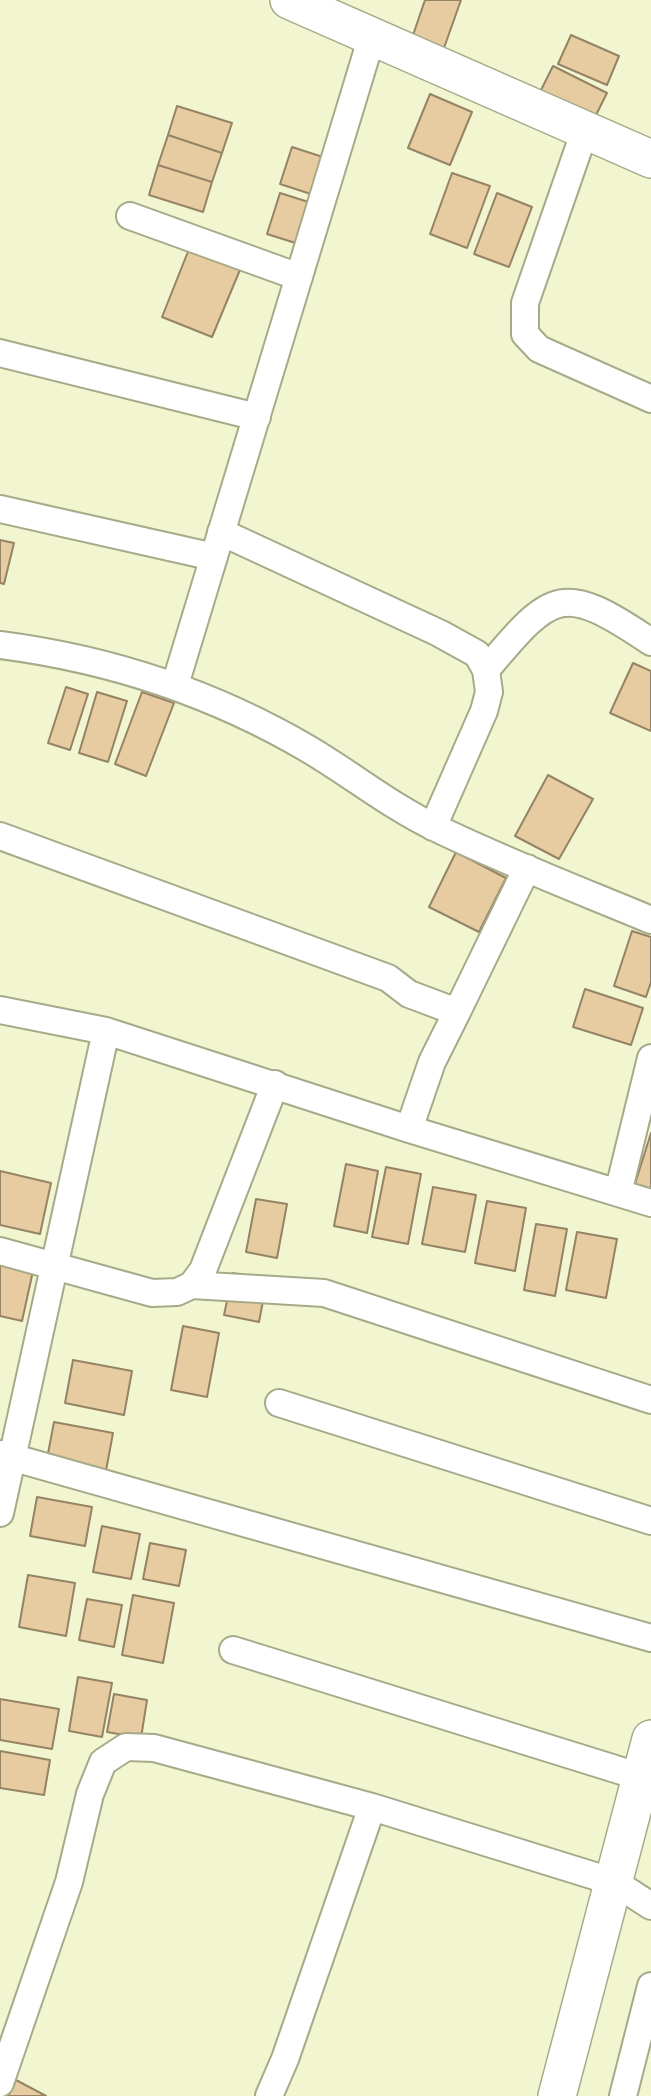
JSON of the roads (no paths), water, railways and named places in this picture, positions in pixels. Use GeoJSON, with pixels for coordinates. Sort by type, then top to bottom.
{"type":"FeatureCollection","features":[{"type":"Feature","properties":{"kind":"main road"},"geometry":{"type":"LineString","coordinates":[[289,0],[650,156]]}},
{"type":"Feature","properties":{"kind":"main road"},"geometry":{"type":"LineString","coordinates":[[557,2096],[651,1739]]}},
{"type":"Feature","properties":{"kind":"street"},"geometry":{"type":"LineString","coordinates":[[175,685],[372,36]]}},
{"type":"Feature","properties":{"kind":"street"},"geometry":{"type":"LineString","coordinates":[[585,130],[525,303],[525,334],[540,349],[651,399]]}},
{"type":"Feature","properties":{"kind":"street"},"geometry":{"type":"LineString","coordinates":[[130,216],[299,277]]}},
{"type":"Feature","properties":{"kind":"street"},"geometry":{"type":"LineString","coordinates":[[0,353],[257,417]]}},
{"type":"Feature","properties":{"kind":"street"},"geometry":{"type":"LineString","coordinates":[[0,509],[218,545],[439,633],[477,654],[486,670],[489,692],[484,711],[433,827]]}},
{"type":"Feature","properties":{"kind":"street"},"geometry":{"type":"LineString","coordinates":[[486,670],[520,629],[545,607],[574,601],[603,610],[651,642]]}},
{"type":"Feature","properties":{"kind":"street"},"geometry":{"type":"LineString","coordinates":[[0,645],[32,649],[175,685],[248,715],[433,827],[651,920]]}},
{"type":"Feature","properties":{"kind":"street"},"geometry":{"type":"LineString","coordinates":[[0,836],[388,978],[409,994],[457,1012]]}},
{"type":"Feature","properties":{"kind":"street"},"geometry":{"type":"LineString","coordinates":[[409,1129],[432,1062],[527,868]]}},
{"type":"Feature","properties":{"kind":"street"},"geometry":{"type":"LineString","coordinates":[[0,1010],[106,1031],[409,1129],[651,1203]]}},
{"type":"Feature","properties":{"kind":"street"},"geometry":{"type":"LineString","coordinates":[[0,1513],[6,1456],[106,1031]]}},
{"type":"Feature","properties":{"kind":"street"},"geometry":{"type":"LineString","coordinates":[[618,1193],[651,1058]]}},
{"type":"Feature","properties":{"kind":"street"},"geometry":{"type":"LineString","coordinates":[[192,1285],[215,1245],[275,1084]]}},
{"type":"Feature","properties":{"kind":"street"},"geometry":{"type":"LineString","coordinates":[[0,1251],[52,1268],[152,1293],[177,1292],[192,1285],[324,1293],[651,1400]]}},
{"type":"Feature","properties":{"kind":"street"},"geometry":{"type":"LineString","coordinates":[[279,1403],[651,1521]]}},
{"type":"Feature","properties":{"kind":"street"},"geometry":{"type":"LineString","coordinates":[[6,1456],[651,1638]]}},
{"type":"Feature","properties":{"kind":"street"},"geometry":{"type":"LineString","coordinates":[[233,1650],[641,1777]]}},
{"type":"Feature","properties":{"kind":"street"},"geometry":{"type":"LineString","coordinates":[[0,2083],[65,1896],[90,1794],[103,1762],[126,1747],[154,1748],[372,1807],[614,1882],[651,1906]]}},
{"type":"Feature","properties":{"kind":"street"},"geometry":{"type":"LineString","coordinates":[[269,2096],[285,2059],[372,1807]]}},
{"type":"Feature","properties":{"kind":"street"},"geometry":{"type":"LineString","coordinates":[[623,2096],[651,1986]]}}]}
